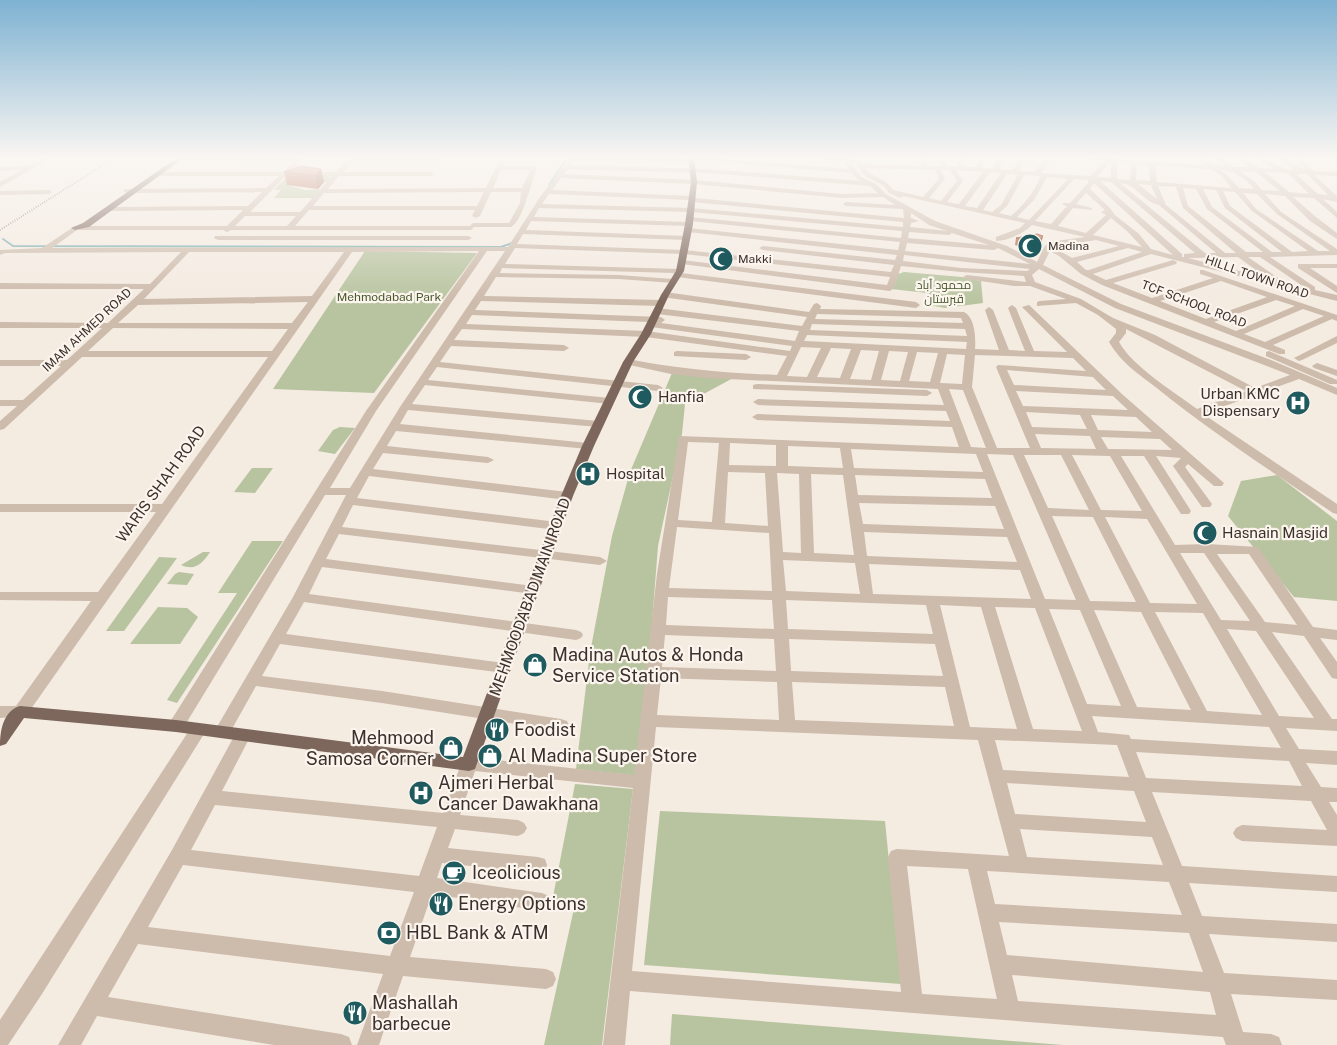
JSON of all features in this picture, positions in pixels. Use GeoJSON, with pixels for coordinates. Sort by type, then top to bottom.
{"type":"FeatureCollection","features":[{"type":"Feature","properties":{"kind":"main road"},"geometry":{"type":"LineString","coordinates":[[75,228],[105,206]]}},
{"type":"Feature","properties":{"kind":"main road"},"geometry":{"type":"LineString","coordinates":[[75,228],[86,225],[114,206]]}},
{"type":"Feature","properties":{"kind":"main road","name":"MEHMOODABAD MAIN ROAD"},"geometry":{"type":"LineString","coordinates":[[469,764],[567,496],[598,424],[628,362],[683,231]]}},
{"type":"Feature","properties":{"kind":"main road"},"geometry":{"type":"LineString","coordinates":[[20,712],[176,726],[469,764]]}},
{"type":"Feature","properties":{"kind":"main road","name":"WARIS SHAH ROAD"},"geometry":{"type":"LineString","coordinates":[[0,740],[20,712]]}},
{"type":"Feature","properties":{"kind":"street"},"geometry":{"type":"LineString","coordinates":[[212,244],[250,206]]}},
{"type":"Feature","properties":{"kind":"street"},"geometry":{"type":"LineString","coordinates":[[290,227],[310,206]]}},
{"type":"Feature","properties":{"kind":"street"},"geometry":{"type":"LineString","coordinates":[[242,214],[305,211],[335,206]]}},
{"type":"Feature","properties":{"kind":"street"},"geometry":{"type":"LineString","coordinates":[[419,206],[419,218]]}},
{"type":"Feature","properties":{"kind":"street"},"geometry":{"type":"LineString","coordinates":[[419,218],[472,226],[511,225],[521,206]]}},
{"type":"Feature","properties":{"kind":"street"},"geometry":{"type":"LineString","coordinates":[[176,726],[371,411],[485,249],[535,206]]}},
{"type":"Feature","properties":{"kind":"street"},"geometry":{"type":"LineString","coordinates":[[222,732],[300,597],[351,496],[405,407],[539,206]]}},
{"type":"Feature","properties":{"kind":"street"},"geometry":{"type":"LineString","coordinates":[[573,206],[683,231],[896,270]]}},
{"type":"Feature","properties":{"kind":"street"},"geometry":{"type":"LineString","coordinates":[[573,206],[683,231],[900,252],[1037,268],[1091,286],[1125,301],[1289,362],[1308,376],[1337,392]]}},
{"type":"Feature","properties":{"kind":"street"},"geometry":{"type":"LineString","coordinates":[[573,206],[683,231],[890,288],[906,230],[907,214]]}},
{"type":"Feature","properties":{"kind":"street"},"geometry":{"type":"LineString","coordinates":[[573,206],[683,231],[918,305]]}},
{"type":"Feature","properties":{"kind":"street"},"geometry":{"type":"LineString","coordinates":[[573,206],[683,231],[902,240],[1004,248]]}},
{"type":"Feature","properties":{"kind":"street"},"geometry":{"type":"LineString","coordinates":[[573,206],[683,231],[906,230],[969,235]]}},
{"type":"Feature","properties":{"kind":"street"},"geometry":{"type":"LineString","coordinates":[[573,206],[683,231],[907,214]]}},
{"type":"Feature","properties":{"kind":"street"},"geometry":{"type":"LineString","coordinates":[[573,206],[683,231],[809,319],[972,339]]}},
{"type":"Feature","properties":{"kind":"street"},"geometry":{"type":"LineString","coordinates":[[469,312],[751,206]]}},
{"type":"Feature","properties":{"kind":"street"},"geometry":{"type":"LineString","coordinates":[[477,298],[766,206]]}},
{"type":"Feature","properties":{"kind":"street"},"geometry":{"type":"LineString","coordinates":[[586,256],[683,231],[798,206]]}},
{"type":"Feature","properties":{"kind":"street"},"geometry":{"type":"LineString","coordinates":[[568,261],[683,231],[809,206]]}},
{"type":"Feature","properties":{"kind":"street"},"geometry":{"type":"LineString","coordinates":[[460,326],[683,231],[850,206]]}},
{"type":"Feature","properties":{"kind":"street"},"geometry":{"type":"LineString","coordinates":[[859,206],[907,214],[969,235],[1004,248],[1037,268],[1118,306],[1268,362],[1308,376],[1337,383]]}},
{"type":"Feature","properties":{"kind":"street"},"geometry":{"type":"LineString","coordinates":[[898,206],[907,214],[932,223]]}},
{"type":"Feature","properties":{"kind":"street"},"geometry":{"type":"LineString","coordinates":[[914,206],[953,224],[999,239],[1078,301],[1255,392]]}},
{"type":"Feature","properties":{"kind":"street"},"geometry":{"type":"LineString","coordinates":[[961,206],[1031,223],[1093,235],[1320,295],[1336,296]]}},
{"type":"Feature","properties":{"kind":"street"},"geometry":{"type":"LineString","coordinates":[[979,210],[982,206]]}},
{"type":"Feature","properties":{"kind":"street"},"geometry":{"type":"LineString","coordinates":[[994,214],[1004,206]]}},
{"type":"Feature","properties":{"kind":"street"},"geometry":{"type":"LineString","coordinates":[[1012,218],[1024,206]]}},
{"type":"Feature","properties":{"kind":"street"},"geometry":{"type":"LineString","coordinates":[[999,239],[1023,230],[1047,206]]}},
{"type":"Feature","properties":{"kind":"street"},"geometry":{"type":"LineString","coordinates":[[1054,227],[1070,206]]}},
{"type":"Feature","properties":{"kind":"street"},"geometry":{"type":"LineString","coordinates":[[1075,206],[1090,209]]}},
{"type":"Feature","properties":{"kind":"street"},"geometry":{"type":"LineString","coordinates":[[1104,206],[1148,249]]}},
{"type":"Feature","properties":{"kind":"street"},"geometry":{"type":"LineString","coordinates":[[1124,206],[1175,258]]}},
{"type":"Feature","properties":{"kind":"street"},"geometry":{"type":"LineString","coordinates":[[1143,206],[1203,256]]}},
{"type":"Feature","properties":{"kind":"street"},"geometry":{"type":"LineString","coordinates":[[1093,235],[1110,212],[1151,206]]}},
{"type":"Feature","properties":{"kind":"street"},"geometry":{"type":"LineString","coordinates":[[1174,206],[1230,264]]}},
{"type":"Feature","properties":{"kind":"street"},"geometry":{"type":"LineString","coordinates":[[1182,206],[1242,255],[1283,285]]}},
{"type":"Feature","properties":{"kind":"street"},"geometry":{"type":"LineString","coordinates":[[1208,206],[1266,255],[1320,295]]}},
{"type":"Feature","properties":{"kind":"street"},"geometry":{"type":"LineString","coordinates":[[1226,206],[1336,296]]}},
{"type":"Feature","properties":{"kind":"street"},"geometry":{"type":"LineString","coordinates":[[1251,206],[1316,253]]}},
{"type":"Feature","properties":{"kind":"street"},"geometry":{"type":"LineString","coordinates":[[1272,206],[1311,236],[1337,252]]}},
{"type":"Feature","properties":{"kind":"street"},"geometry":{"type":"LineString","coordinates":[[1299,206],[1337,237]]}},
{"type":"Feature","properties":{"kind":"street"},"geometry":{"type":"LineString","coordinates":[[1326,206],[1337,216]]}},
{"type":"Feature","properties":{"kind":"street"},"geometry":{"type":"LineString","coordinates":[[109,209],[248,208]]}},
{"type":"Feature","properties":{"kind":"street"},"geometry":{"type":"LineString","coordinates":[[50,246],[75,228],[290,227],[419,218],[479,208]]}},
{"type":"Feature","properties":{"kind":"street"},"geometry":{"type":"LineString","coordinates":[[465,243],[479,208]]}},
{"type":"Feature","properties":{"kind":"street"},"geometry":{"type":"LineString","coordinates":[[1231,209],[1254,210]]}},
{"type":"Feature","properties":{"kind":"street"},"geometry":{"type":"LineString","coordinates":[[1309,216],[1337,228]]}},
{"type":"Feature","properties":{"kind":"street"},"geometry":{"type":"LineString","coordinates":[[497,271],[619,277],[683,231]]}},
{"type":"Feature","properties":{"kind":"street"},"geometry":{"type":"LineString","coordinates":[[683,231],[716,326]]}},
{"type":"Feature","properties":{"kind":"street"},"geometry":{"type":"LineString","coordinates":[[683,231],[716,326]]}},
{"type":"Feature","properties":{"kind":"street"},"geometry":{"type":"LineString","coordinates":[[683,231],[705,342]]}},
{"type":"Feature","properties":{"kind":"street"},"geometry":{"type":"LineString","coordinates":[[1155,234],[1175,258]]}},
{"type":"Feature","properties":{"kind":"street"},"geometry":{"type":"LineString","coordinates":[[763,248],[896,270],[1014,284],[1037,268],[1048,247],[1059,242],[1093,235],[1140,241]]}},
{"type":"Feature","properties":{"kind":"street"},"geometry":{"type":"LineString","coordinates":[[212,244],[350,249],[465,243]]}},
{"type":"Feature","properties":{"kind":"street"},"geometry":{"type":"LineString","coordinates":[[2,252],[50,246],[188,249],[212,244],[465,243],[485,249]]}},
{"type":"Feature","properties":{"kind":"street"},"geometry":{"type":"LineString","coordinates":[[1072,261],[1129,245]]}},
{"type":"Feature","properties":{"kind":"street","name":"TCF SCHOOL ROAD"},"geometry":{"type":"LineString","coordinates":[[1048,247],[1072,261],[1084,272],[1105,283],[1299,358],[1334,369]]}},
{"type":"Feature","properties":{"kind":"street","name":"IMAM AHMED ROAD"},"geometry":{"type":"LineString","coordinates":[[0,427],[152,287],[188,249]]}},
{"type":"Feature","properties":{"kind":"street","name":"WARIS SHAH ROAD"},"geometry":{"type":"LineString","coordinates":[[20,712],[350,249]]}},
{"type":"Feature","properties":{"kind":"street"},"geometry":{"type":"LineString","coordinates":[[1084,272],[1090,272],[1149,252],[1148,249]]}},
{"type":"Feature","properties":{"kind":"street"},"geometry":{"type":"LineString","coordinates":[[1105,283],[1175,258],[1337,252]]}},
{"type":"Feature","properties":{"kind":"street","name":"HILLL TOWN ROAD"},"geometry":{"type":"LineString","coordinates":[[1175,258],[1222,278],[1335,317]]}},
{"type":"Feature","properties":{"kind":"street"},"geometry":{"type":"LineString","coordinates":[[1301,266],[1337,266]]}},
{"type":"Feature","properties":{"kind":"street"},"geometry":{"type":"LineString","coordinates":[[1324,266],[1337,274]]}},
{"type":"Feature","properties":{"kind":"street"},"geometry":{"type":"LineString","coordinates":[[1152,301],[1222,278]]}},
{"type":"Feature","properties":{"kind":"street"},"geometry":{"type":"LineString","coordinates":[[0,286],[152,287]]}},
{"type":"Feature","properties":{"kind":"street"},"geometry":{"type":"LineString","coordinates":[[1207,322],[1275,297]]}},
{"type":"Feature","properties":{"kind":"street"},"geometry":{"type":"LineString","coordinates":[[136,302],[315,300]]}},
{"type":"Feature","properties":{"kind":"street"},"geometry":{"type":"LineString","coordinates":[[1040,304],[1078,301]]}},
{"type":"Feature","properties":{"kind":"street"},"geometry":{"type":"LineString","coordinates":[[1237,334],[1303,306]]}},
{"type":"Feature","properties":{"kind":"street"},"geometry":{"type":"LineString","coordinates":[[1026,307],[1093,374],[1161,436],[1218,483]]}},
{"type":"Feature","properties":{"kind":"street"},"geometry":{"type":"LineString","coordinates":[[1012,308],[1031,354]]}},
{"type":"Feature","properties":{"kind":"street"},"geometry":{"type":"LineString","coordinates":[[989,310],[1005,354]]}},
{"type":"Feature","properties":{"kind":"street"},"geometry":{"type":"LineString","coordinates":[[716,326],[895,312],[964,315],[972,339],[967,387],[980,451],[1093,739]]}},
{"type":"Feature","properties":{"kind":"street"},"geometry":{"type":"LineString","coordinates":[[1266,345],[1335,317]]}},
{"type":"Feature","properties":{"kind":"street"},"geometry":{"type":"LineString","coordinates":[[809,319],[968,326]]}},
{"type":"Feature","properties":{"kind":"street"},"geometry":{"type":"LineString","coordinates":[[781,377],[809,319]]}},
{"type":"Feature","properties":{"kind":"street"},"geometry":{"type":"LineString","coordinates":[[1111,319],[1121,328],[1121,333],[1114,342],[1118,351],[1169,394],[1337,510]]}},
{"type":"Feature","properties":{"kind":"street"},"geometry":{"type":"LineString","coordinates":[[0,324],[296,326]]}},
{"type":"Feature","properties":{"kind":"street"},"geometry":{"type":"LineString","coordinates":[[716,326],[785,335]]}},
{"type":"Feature","properties":{"kind":"street"},"geometry":{"type":"LineString","coordinates":[[696,355],[716,326]]}},
{"type":"Feature","properties":{"kind":"street"},"geometry":{"type":"LineString","coordinates":[[716,326],[797,344],[1005,354],[1075,355]]}},
{"type":"Feature","properties":{"kind":"street"},"geometry":{"type":"LineString","coordinates":[[1299,358],[1337,340]]}},
{"type":"Feature","properties":{"kind":"street"},"geometry":{"type":"LineString","coordinates":[[705,342],[792,354]]}},
{"type":"Feature","properties":{"kind":"street"},"geometry":{"type":"LineString","coordinates":[[448,343],[564,348]]}},
{"type":"Feature","properties":{"kind":"street"},"geometry":{"type":"LineString","coordinates":[[811,379],[827,346]]}},
{"type":"Feature","properties":{"kind":"street"},"geometry":{"type":"LineString","coordinates":[[844,380],[857,347]]}},
{"type":"Feature","properties":{"kind":"street"},"geometry":{"type":"LineString","coordinates":[[875,382],[885,348]]}},
{"type":"Feature","properties":{"kind":"street"},"geometry":{"type":"LineString","coordinates":[[904,384],[913,350]]}},
{"type":"Feature","properties":{"kind":"street"},"geometry":{"type":"LineString","coordinates":[[943,351],[940,388],[956,424],[980,451]]}},
{"type":"Feature","properties":{"kind":"street"},"geometry":{"type":"LineString","coordinates":[[80,354],[276,354]]}},
{"type":"Feature","properties":{"kind":"street"},"geometry":{"type":"LineString","coordinates":[[677,354],[746,357]]}},
{"type":"Feature","properties":{"kind":"street"},"geometry":{"type":"LineString","coordinates":[[628,362],[671,371],[707,375],[844,380],[940,388]]}},
{"type":"Feature","properties":{"kind":"street"},"geometry":{"type":"LineString","coordinates":[[0,363],[70,363]]}},
{"type":"Feature","properties":{"kind":"street"},"geometry":{"type":"LineString","coordinates":[[434,364],[658,388]]}},
{"type":"Feature","properties":{"kind":"street"},"geometry":{"type":"LineString","coordinates":[[1037,452],[1001,367],[1093,374]]}},
{"type":"Feature","properties":{"kind":"street"},"geometry":{"type":"LineString","coordinates":[[1196,413],[1255,392],[1334,369]]}},
{"type":"Feature","properties":{"kind":"street"},"geometry":{"type":"LineString","coordinates":[[422,382],[610,401]]}},
{"type":"Feature","properties":{"kind":"street"},"geometry":{"type":"LineString","coordinates":[[757,387],[967,387]]}},
{"type":"Feature","properties":{"kind":"street"},"geometry":{"type":"LineString","coordinates":[[1010,388],[1114,393]]}},
{"type":"Feature","properties":{"kind":"street"},"geometry":{"type":"LineString","coordinates":[[758,402],[950,408]]}},
{"type":"Feature","properties":{"kind":"street"},"geometry":{"type":"LineString","coordinates":[[0,403],[27,403]]}},
{"type":"Feature","properties":{"kind":"street"},"geometry":{"type":"LineString","coordinates":[[405,407],[598,424]]}},
{"type":"Feature","properties":{"kind":"street"},"geometry":{"type":"LineString","coordinates":[[1019,409],[1137,414]]}},
{"type":"Feature","properties":{"kind":"street"},"geometry":{"type":"LineString","coordinates":[[1084,412],[1095,433],[1152,515],[1337,831]]}},
{"type":"Feature","properties":{"kind":"street"},"geometry":{"type":"LineString","coordinates":[[757,417],[956,424]]}},
{"type":"Feature","properties":{"kind":"street"},"geometry":{"type":"LineString","coordinates":[[393,427],[588,446]]}},
{"type":"Feature","properties":{"kind":"street"},"geometry":{"type":"LineString","coordinates":[[1028,430],[1161,436]]}},
{"type":"Feature","properties":{"kind":"street"},"geometry":{"type":"LineString","coordinates":[[614,1045],[662,592],[683,438],[980,451],[1148,453],[1185,456]]}},
{"type":"Feature","properties":{"kind":"street"},"geometry":{"type":"LineString","coordinates":[[718,526],[725,440]]}},
{"type":"Feature","properties":{"kind":"street"},"geometry":{"type":"LineString","coordinates":[[782,442],[777,470],[775,530],[788,726]]}},
{"type":"Feature","properties":{"kind":"street"},"geometry":{"type":"LineString","coordinates":[[845,445],[867,598]]}},
{"type":"Feature","properties":{"kind":"street"},"geometry":{"type":"LineString","coordinates":[[380,449],[488,460]]}},
{"type":"Feature","properties":{"kind":"street"},"geometry":{"type":"LineString","coordinates":[[1017,452],[1132,713]]}},
{"type":"Feature","properties":{"kind":"street"},"geometry":{"type":"LineString","coordinates":[[1065,452],[1203,718]]}},
{"type":"Feature","properties":{"kind":"street"},"geometry":{"type":"LineString","coordinates":[[1148,453],[1185,511]]}},
{"type":"Feature","properties":{"kind":"street"},"geometry":{"type":"LineString","coordinates":[[1185,456],[1179,466],[1206,504]]}},
{"type":"Feature","properties":{"kind":"street"},"geometry":{"type":"LineString","coordinates":[[723,468],[990,476]]}},
{"type":"Feature","properties":{"kind":"street"},"geometry":{"type":"LineString","coordinates":[[805,471],[808,557]]}},
{"type":"Feature","properties":{"kind":"street"},"geometry":{"type":"LineString","coordinates":[[366,472],[567,496]]}},
{"type":"Feature","properties":{"kind":"street"},"geometry":{"type":"LineString","coordinates":[[320,491],[556,526]]}},
{"type":"Feature","properties":{"kind":"street"},"geometry":{"type":"LineString","coordinates":[[853,499],[1000,502]]}},
{"type":"Feature","properties":{"kind":"street"},"geometry":{"type":"LineString","coordinates":[[0,508],[166,508]]}},
{"type":"Feature","properties":{"kind":"street"},"geometry":{"type":"LineString","coordinates":[[1044,512],[1152,515]]}},
{"type":"Feature","properties":{"kind":"street"},"geometry":{"type":"LineString","coordinates":[[671,523],[775,530]]}},
{"type":"Feature","properties":{"kind":"street"},"geometry":{"type":"LineString","coordinates":[[857,528],[1012,533]]}},
{"type":"Feature","properties":{"kind":"street"},"geometry":{"type":"LineString","coordinates":[[334,530],[600,561]]}},
{"type":"Feature","properties":{"kind":"street"},"geometry":{"type":"LineString","coordinates":[[1207,548],[1332,725]]}},
{"type":"Feature","properties":{"kind":"street"},"geometry":{"type":"LineString","coordinates":[[1171,549],[1253,550],[1337,674]]}},
{"type":"Feature","properties":{"kind":"street"},"geometry":{"type":"LineString","coordinates":[[776,556],[1025,566]]}},
{"type":"Feature","properties":{"kind":"street"},"geometry":{"type":"LineString","coordinates":[[317,562],[533,590]]}},
{"type":"Feature","properties":{"kind":"street"},"geometry":{"type":"LineString","coordinates":[[662,592],[1207,609]]}},
{"type":"Feature","properties":{"kind":"street"},"geometry":{"type":"LineString","coordinates":[[0,596],[102,597]]}},
{"type":"Feature","properties":{"kind":"street"},"geometry":{"type":"LineString","coordinates":[[300,597],[576,636]]}},
{"type":"Feature","properties":{"kind":"street"},"geometry":{"type":"LineString","coordinates":[[932,600],[964,734]]}},
{"type":"Feature","properties":{"kind":"street"},"geometry":{"type":"LineString","coordinates":[[986,602],[1027,736]]}},
{"type":"Feature","properties":{"kind":"street"},"geometry":{"type":"LineString","coordinates":[[1218,626],[1224,624],[1261,626],[1337,635]]}},
{"type":"Feature","properties":{"kind":"street"},"geometry":{"type":"LineString","coordinates":[[658,630],[941,639]]}},
{"type":"Feature","properties":{"kind":"street"},"geometry":{"type":"LineString","coordinates":[[276,638],[504,668]]}},
{"type":"Feature","properties":{"kind":"street"},"geometry":{"type":"LineString","coordinates":[[654,672],[951,682]]}},
{"type":"Feature","properties":{"kind":"street"},"geometry":{"type":"LineString","coordinates":[[252,680],[382,697],[561,725]]}},
{"type":"Feature","properties":{"kind":"street"},"geometry":{"type":"LineString","coordinates":[[1082,710],[1332,725]]}},
{"type":"Feature","properties":{"kind":"street"},"geometry":{"type":"LineString","coordinates":[[0,712],[20,712]]}},
{"type":"Feature","properties":{"kind":"street"},"geometry":{"type":"LineString","coordinates":[[649,721],[1123,739],[1218,983],[1234,1038]]}},
{"type":"Feature","properties":{"kind":"street"},"geometry":{"type":"LineString","coordinates":[[0,1038],[33,990],[198,730]]}},
{"type":"Feature","properties":{"kind":"street"},"geometry":{"type":"LineString","coordinates":[[985,734],[1020,864]]}},
{"type":"Feature","properties":{"kind":"street"},"geometry":{"type":"LineString","coordinates":[[69,1045],[178,856],[243,735]]}},
{"type":"Feature","properties":{"kind":"street"},"geometry":{"type":"LineString","coordinates":[[1126,745],[1337,758]]}},
{"type":"Feature","properties":{"kind":"street"},"geometry":{"type":"LineString","coordinates":[[469,764],[642,782]]}},
{"type":"Feature","properties":{"kind":"street","name":"MEHMOODABAD MAIN ROAD"},"geometry":{"type":"LineString","coordinates":[[368,1045],[469,764]]}},
{"type":"Feature","properties":{"kind":"street"},"geometry":{"type":"LineString","coordinates":[[996,776],[1337,795]]}},
{"type":"Feature","properties":{"kind":"street"},"geometry":{"type":"LineString","coordinates":[[210,797],[518,828]]}},
{"type":"Feature","properties":{"kind":"street"},"geometry":{"type":"LineString","coordinates":[[1009,821],[1159,830]]}},
{"type":"Feature","properties":{"kind":"street"},"geometry":{"type":"LineString","coordinates":[[1242,833],[1337,838]]}},
{"type":"Feature","properties":{"kind":"street"},"geometry":{"type":"LineString","coordinates":[[437,855],[538,866]]}},
{"type":"Feature","properties":{"kind":"street"},"geometry":{"type":"LineString","coordinates":[[178,856],[426,885],[542,902]]}},
{"type":"Feature","properties":{"kind":"street"},"geometry":{"type":"LineString","coordinates":[[913,1004],[897,857],[1337,884]]}},
{"type":"Feature","properties":{"kind":"street"},"geometry":{"type":"LineString","coordinates":[[976,862],[1010,1011]]}},
{"type":"Feature","properties":{"kind":"street"},"geometry":{"type":"LineString","coordinates":[[988,912],[1337,933]]}},
{"type":"Feature","properties":{"kind":"street"},"geometry":{"type":"LineString","coordinates":[[133,934],[397,966],[546,979]]}},
{"type":"Feature","properties":{"kind":"street"},"geometry":{"type":"LineString","coordinates":[[999,964],[1218,983],[1337,990]]}},
{"type":"Feature","properties":{"kind":"street"},"geometry":{"type":"LineString","coordinates":[[621,980],[1010,1011],[1234,1038],[1271,1045]]}},
{"type":"Feature","properties":{"kind":"street"},"geometry":{"type":"LineString","coordinates":[[92,1005],[340,1045]]}},
{"type":"Feature","properties":{"kind":"green space","name":"Mehmodabad Park"},"geometry":{"type":"Polygon","coordinates":[[[365,251],[477,253],[374,393],[273,389],[365,251]]]}},
{"type":"Feature","properties":{"kind":"green space","name":"محمود آباد قبرستان"},"geometry":{"type":"Polygon","coordinates":[[[904,272],[962,277],[981,281],[983,303],[945,308],[924,304],[927,293],[891,289],[895,275],[904,272]]]}},
{"type":"Feature","properties":{"kind":"green space"},"geometry":{"type":"Polygon","coordinates":[[[672,373],[735,377],[685,404],[682,434],[658,546],[640,776],[576,769],[590,653],[612,536],[630,472],[672,373]]]}},
{"type":"Feature","properties":{"kind":"green space"},"geometry":{"type":"Polygon","coordinates":[[[340,427],[355,428],[335,454],[318,451],[333,430],[340,427]]]}},
{"type":"Feature","properties":{"kind":"green space"},"geometry":{"type":"Polygon","coordinates":[[[252,468],[273,468],[255,493],[234,492],[252,468]]]}},
{"type":"Feature","properties":{"kind":"green space"},"geometry":{"type":"Polygon","coordinates":[[[1277,475],[1337,521],[1337,601],[1294,597],[1228,516],[1241,481],[1277,475]]]}},
{"type":"Feature","properties":{"kind":"green space"},"geometry":{"type":"Polygon","coordinates":[[[252,541],[283,541],[177,703],[167,700],[237,593],[218,593],[252,541]]]}},
{"type":"Feature","properties":{"kind":"green space"},"geometry":{"type":"Polygon","coordinates":[[[203,552],[210,552],[198,565],[186,567],[181,565],[203,552]]]}},
{"type":"Feature","properties":{"kind":"green space"},"geometry":{"type":"Polygon","coordinates":[[[159,557],[177,558],[124,631],[106,631],[159,557]]]}},
{"type":"Feature","properties":{"kind":"green space"},"geometry":{"type":"Polygon","coordinates":[[[179,572],[194,574],[187,585],[167,584],[175,574],[179,572]]]}},
{"type":"Feature","properties":{"kind":"green space"},"geometry":{"type":"Polygon","coordinates":[[[158,607],[187,608],[198,617],[180,644],[130,644],[158,607]]]}},
{"type":"Feature","properties":{"kind":"green space"},"geometry":{"type":"Polygon","coordinates":[[[575,784],[633,789],[602,1045],[544,1045],[575,904],[552,902],[575,784]]]}},
{"type":"Feature","properties":{"kind":"green space"},"geometry":{"type":"Polygon","coordinates":[[[660,811],[885,821],[901,984],[644,965],[660,811]]]}},
{"type":"Feature","properties":{"kind":"green space"},"geometry":{"type":"Polygon","coordinates":[[[672,1014],[1063,1045],[670,1045],[672,1014]]]}},
{"type":"Feature","properties":{"kind":"building"},"geometry":{"type":"Polygon","coordinates":[[[1037,234],[1043,236],[1037,243],[1016,238],[1037,234]]]}},
{"type":"Feature","properties":{"kind":"waterway"},"geometry":{"type":"LineString","coordinates":[[3,239],[13,246],[501,247],[512,243]]}},
{"type":"Feature","properties":{"kind":"railway"},"geometry":{"type":"LineString","coordinates":[[0,230],[39,206]]}},
{"type":"Feature","properties":{"kind":"place","name":"Madina"},"geometry":{"type":"Point","coordinates":[1030,246]}},
{"type":"Feature","properties":{"kind":"place","name":"Makki"},"geometry":{"type":"Point","coordinates":[721,259]}},
{"type":"Feature","properties":{"kind":"place","name":"Hanfia"},"geometry":{"type":"Point","coordinates":[640,397]}},
{"type":"Feature","properties":{"kind":"place","name":"Urban KMC Dispensary"},"geometry":{"type":"Point","coordinates":[1298,403]}},
{"type":"Feature","properties":{"kind":"place","name":"Hospital"},"geometry":{"type":"Point","coordinates":[588,474]}},
{"type":"Feature","properties":{"kind":"place","name":"Hasnain Masjid"},"geometry":{"type":"Point","coordinates":[1205,533]}},
{"type":"Feature","properties":{"kind":"place","name":"Madina Autos & Honda Service Station"},"geometry":{"type":"Point","coordinates":[535,665]}},
{"type":"Feature","properties":{"kind":"place","name":"Foodist"},"geometry":{"type":"Point","coordinates":[497,730]}},
{"type":"Feature","properties":{"kind":"place","name":"Mehmood Samosa Corner"},"geometry":{"type":"Point","coordinates":[451,748]}},
{"type":"Feature","properties":{"kind":"place","name":"Al Madina Super Store"},"geometry":{"type":"Point","coordinates":[490,756]}},
{"type":"Feature","properties":{"kind":"place","name":"Ajmeri Herbal Cancer Dawakhana"},"geometry":{"type":"Point","coordinates":[421,793]}},
{"type":"Feature","properties":{"kind":"place","name":"Iceolicious"},"geometry":{"type":"Point","coordinates":[454,873]}},
{"type":"Feature","properties":{"kind":"place","name":"Energy Options"},"geometry":{"type":"Point","coordinates":[441,904]}},
{"type":"Feature","properties":{"kind":"place","name":"HBL Bank & ATM"},"geometry":{"type":"Point","coordinates":[389,933]}},
{"type":"Feature","properties":{"kind":"place","name":"Mashallah barbecue"},"geometry":{"type":"Point","coordinates":[355,1013]}}]}
